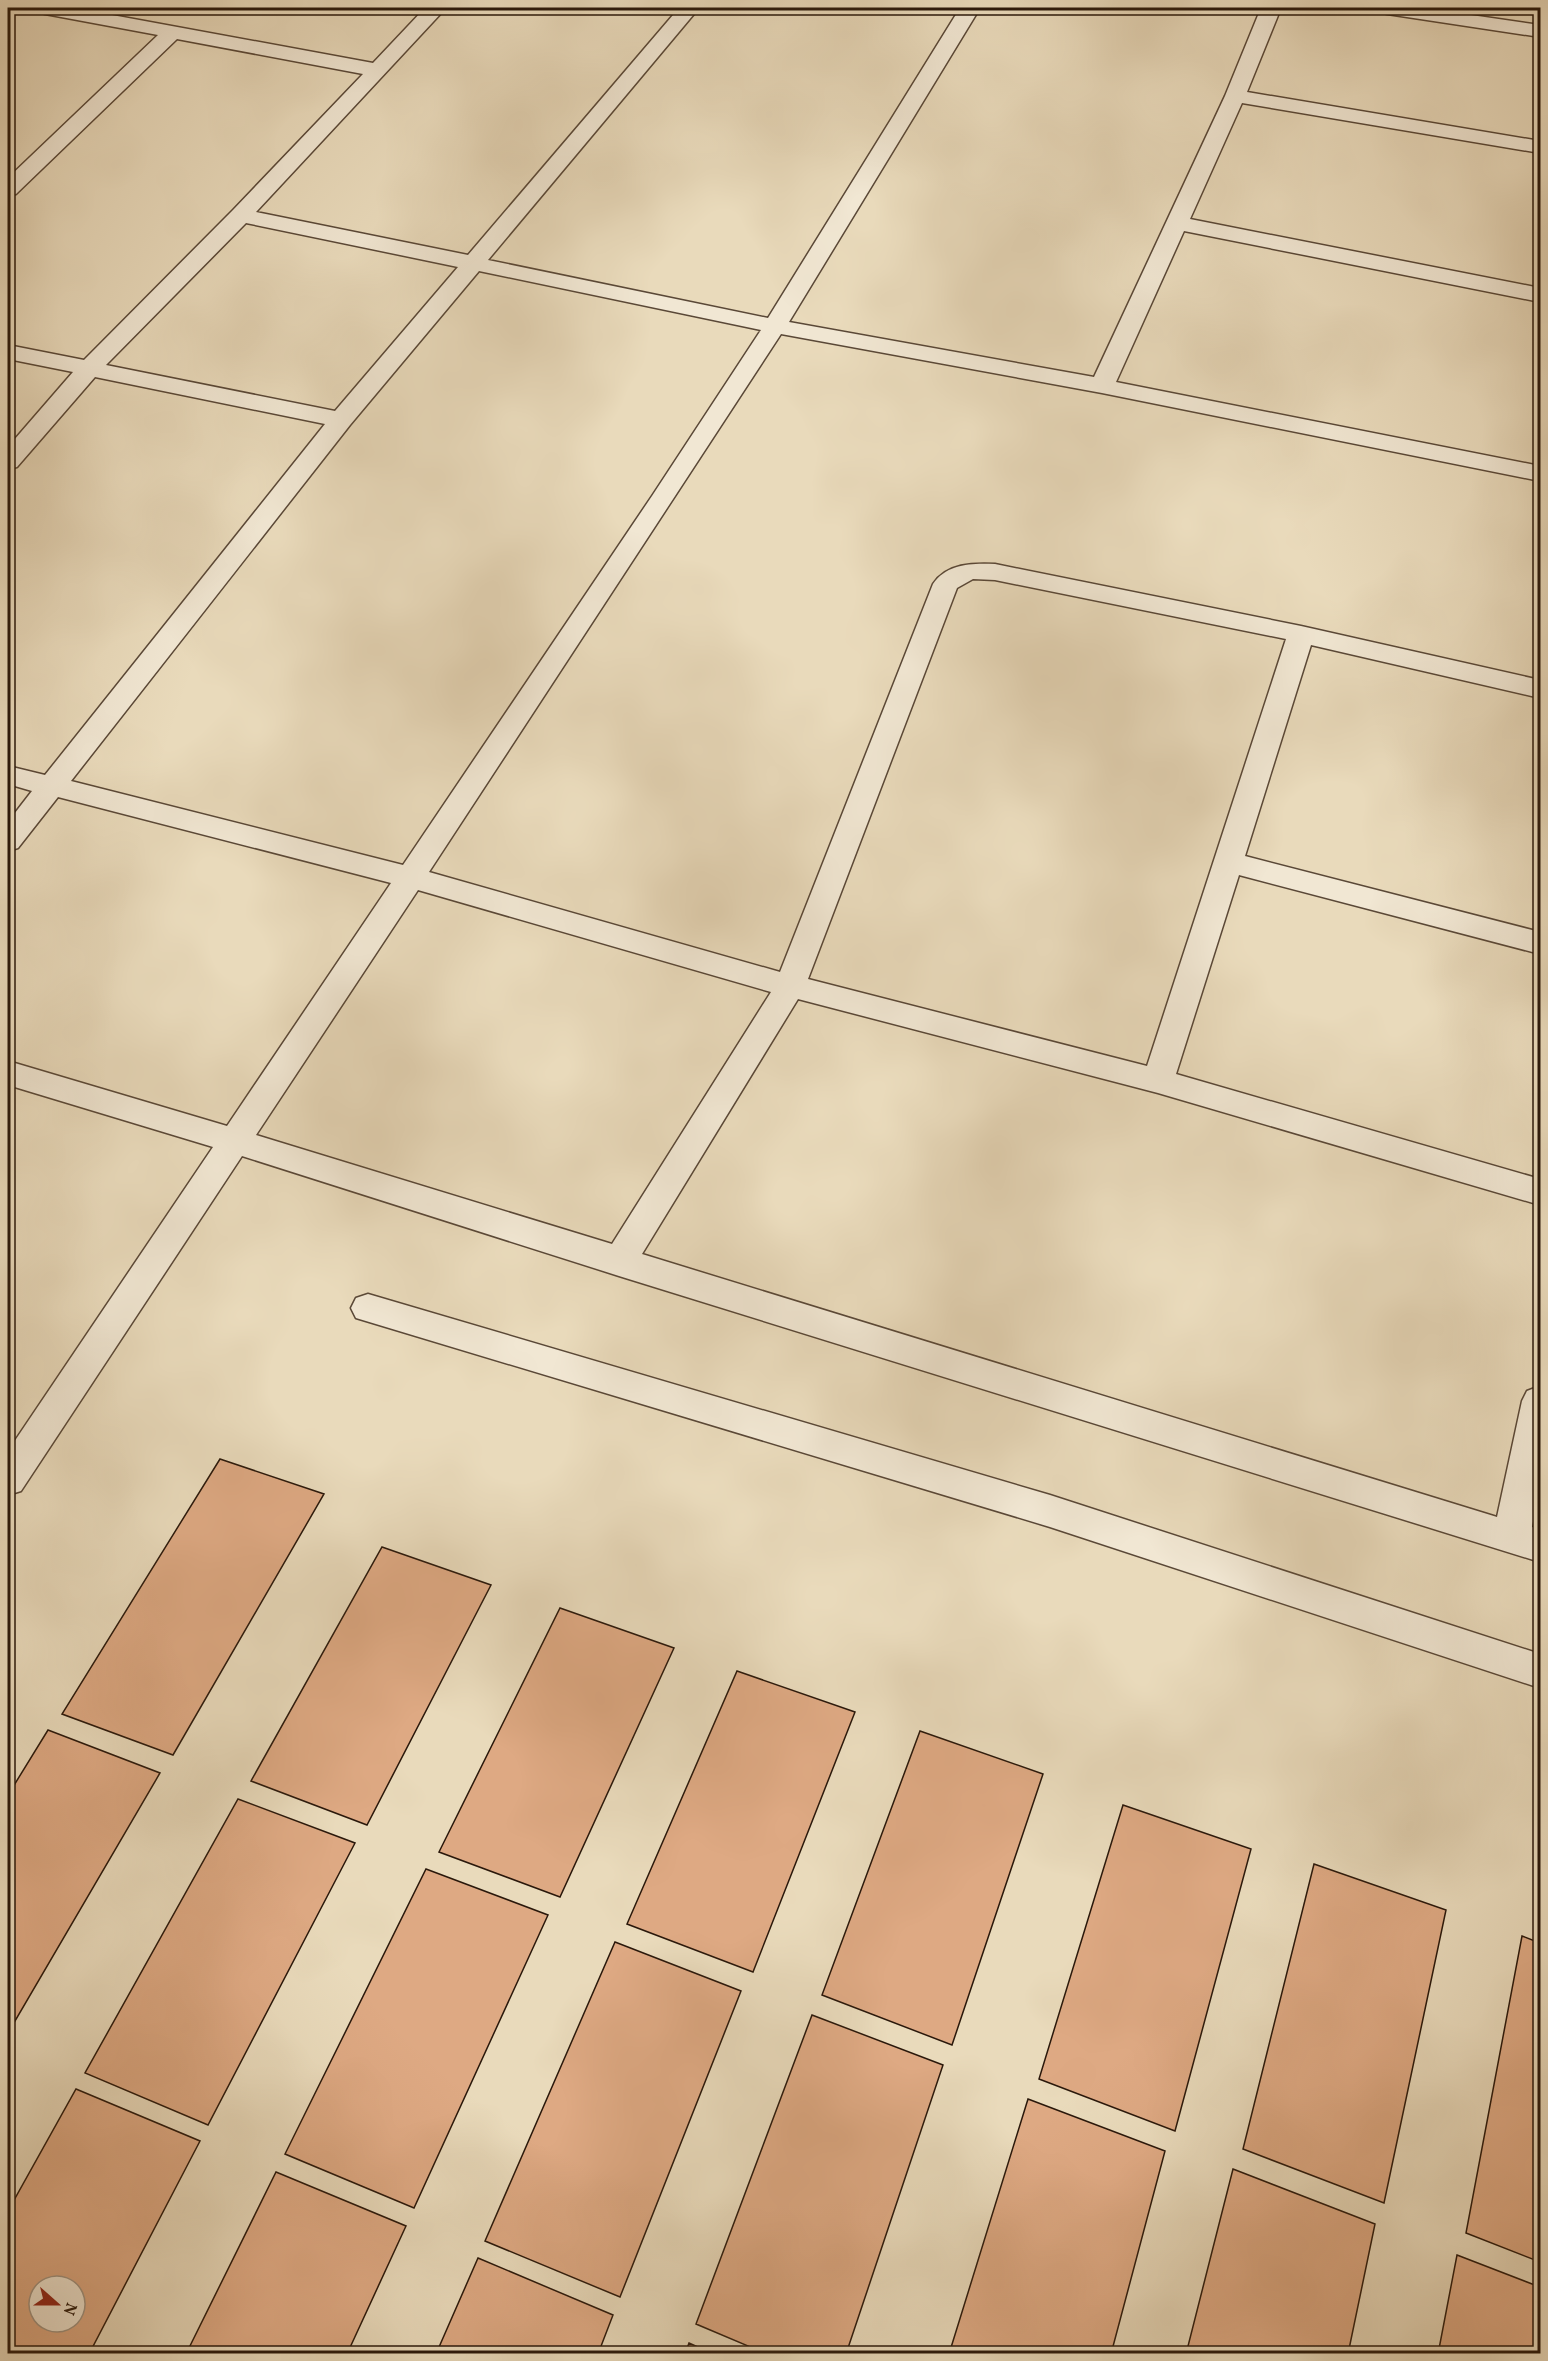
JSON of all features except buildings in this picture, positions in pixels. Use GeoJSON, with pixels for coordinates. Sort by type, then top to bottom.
{"type":"FeatureCollection","features":[{"type":"Feature","properties":{"kind":"street"},"geometry":{"type":"LineString","coordinates":[[45,8],[377,69]]}},
{"type":"Feature","properties":{"kind":"street"},"geometry":{"type":"LineString","coordinates":[[8,462],[88,369],[241,215],[436,8]]}},
{"type":"Feature","properties":{"kind":"street"},"geometry":{"type":"LineString","coordinates":[[8,841],[341,420],[689,8]]}},
{"type":"Feature","properties":{"kind":"street"},"geometry":{"type":"LineString","coordinates":[[8,1480],[235,1142],[775,326],[970,8]]}},
{"type":"Feature","properties":{"kind":"street"},"geometry":{"type":"LineString","coordinates":[[1102,386],[1235,96],[1271,8]]}},
{"type":"Feature","properties":{"kind":"street"},"geometry":{"type":"LineString","coordinates":[[1387,8],[1540,31]]}},
{"type":"Feature","properties":{"kind":"street"},"geometry":{"type":"LineString","coordinates":[[9,186],[174,31]]}},
{"type":"Feature","properties":{"kind":"street"},"geometry":{"type":"LineString","coordinates":[[1235,96],[1540,147]]}},
{"type":"Feature","properties":{"kind":"street"},"geometry":{"type":"LineString","coordinates":[[241,215],[775,326],[1102,386],[1540,474]]}},
{"type":"Feature","properties":{"kind":"street"},"geometry":{"type":"LineString","coordinates":[[1177,223],[1540,295]]}},
{"type":"Feature","properties":{"kind":"street"},"geometry":{"type":"LineString","coordinates":[[8,352],[341,420]]}},
{"type":"Feature","properties":{"kind":"street"},"geometry":{"type":"LineString","coordinates":[[619,1262],[790,986],[946,584],[968,571],[995,572],[1301,634],[1540,689]]}},
{"type":"Feature","properties":{"kind":"street"},"geometry":{"type":"LineString","coordinates":[[1158,1082],[1301,634]]}},
{"type":"Feature","properties":{"kind":"street"},"geometry":{"type":"LineString","coordinates":[[8,775],[409,877],[790,986],[1158,1082],[1540,1192]]}},
{"type":"Feature","properties":{"kind":"street"},"geometry":{"type":"LineString","coordinates":[[1230,862],[1540,943]]}},
{"type":"Feature","properties":{"kind":"street"},"geometry":{"type":"LineString","coordinates":[[8,1073],[1526,1541],[1540,1401]]}},
{"type":"Feature","properties":{"kind":"street"},"geometry":{"type":"LineString","coordinates":[[368,1308],[1050,1511],[1540,1671]]}}]}
